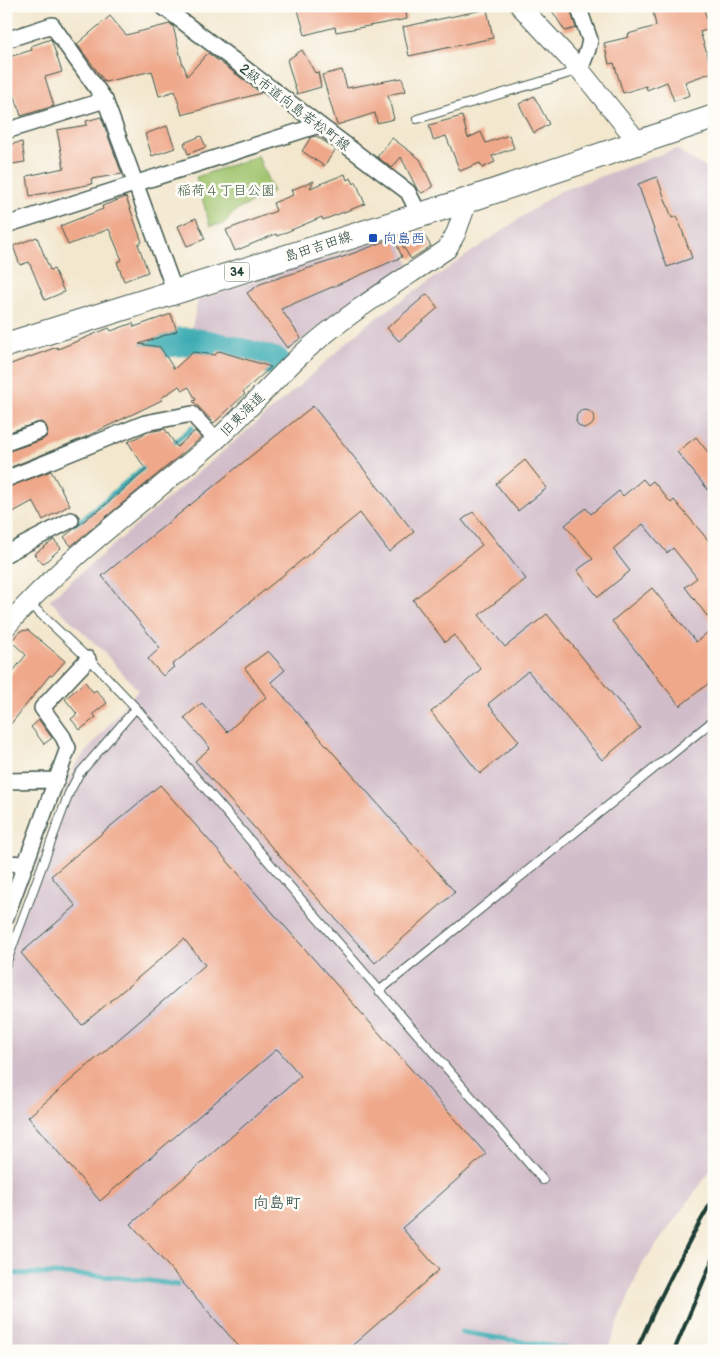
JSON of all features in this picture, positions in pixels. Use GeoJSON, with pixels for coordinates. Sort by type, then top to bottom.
{"type":"FeatureCollection","features":[{"type":"Feature","properties":{"kind":"main road","name":"島田吉田線"},"geometry":{"type":"LineString","coordinates":[[6,345],[468,200],[714,117]]}},
{"type":"Feature","properties":{"kind":"street","name":"2級市道向島若松町線"},"geometry":{"type":"LineString","coordinates":[[162,6],[408,192],[419,214]]}},
{"type":"Feature","properties":{"kind":"street"},"geometry":{"type":"LineString","coordinates":[[520,6],[580,70],[638,142]]}},
{"type":"Feature","properties":{"kind":"street"},"geometry":{"type":"LineString","coordinates":[[578,6],[590,40],[580,70]]}},
{"type":"Feature","properties":{"kind":"street"},"geometry":{"type":"LineString","coordinates":[[6,40],[52,25],[105,100],[175,292]]}},
{"type":"Feature","properties":{"kind":"street"},"geometry":{"type":"LineString","coordinates":[[6,131],[105,100]]}},
{"type":"Feature","properties":{"kind":"street"},"geometry":{"type":"LineString","coordinates":[[6,225],[319,125]]}},
{"type":"Feature","properties":{"kind":"street","name":"旧東海道"},"geometry":{"type":"LineString","coordinates":[[6,627],[28,602],[105,531],[216,440],[310,347],[336,325],[447,249],[456,233],[468,200]]}},
{"type":"Feature","properties":{"kind":"street"},"geometry":{"type":"LineString","coordinates":[[6,479],[145,423],[192,414],[216,440]]}},
{"type":"Feature","properties":{"kind":"street"},"geometry":{"type":"LineString","coordinates":[[6,443],[39,431]]}},
{"type":"Feature","properties":{"kind":"street"},"geometry":{"type":"LineString","coordinates":[[6,554],[71,520]]}},
{"type":"Feature","properties":{"kind":"street"},"geometry":{"type":"LineString","coordinates":[[6,918],[68,748],[63,737],[42,708],[88,659]]}},
{"type":"Feature","properties":{"kind":"street"},"geometry":{"type":"LineString","coordinates":[[6,781],[57,780]]}},
{"type":"Feature","properties":{"kind":"street"},"geometry":{"type":"LineString","coordinates":[[6,863],[26,864]]}},
{"type":"Feature","properties":{"kind":"lane"},"geometry":{"type":"LineString","coordinates":[[417,119],[580,70]]}},
{"type":"Feature","properties":{"kind":"lane"},"geometry":{"type":"LineString","coordinates":[[28,602],[136,708],[542,1180]]}},
{"type":"Feature","properties":{"kind":"lane"},"geometry":{"type":"LineString","coordinates":[[6,964],[69,793],[80,774],[136,708]]}},
{"type":"Feature","properties":{"kind":"lane"},"geometry":{"type":"LineString","coordinates":[[379,991],[714,720]]}},
{"type":"Feature","properties":{"kind":"shaded area"},"geometry":{"type":"Polygon","coordinates":[[[676,149],[714,173],[714,1166],[641,1266],[607,1351],[6,1351],[6,949],[75,765],[138,690],[101,649],[49,600],[298,387],[366,325],[558,192],[676,149]]]}},
{"type":"Feature","properties":{"kind":"shaded area"},"geometry":{"type":"Polygon","coordinates":[[[397,235],[409,264],[327,320],[281,357],[191,332],[198,300],[397,235]]]}},
{"type":"Feature","properties":{"kind":"green space","name":"稲荷４丁目公園"},"geometry":{"type":"Polygon","coordinates":[[[258,156],[273,192],[237,210],[223,224],[210,226],[196,177],[258,156]]]}},
{"type":"Feature","properties":{"kind":"building"},"geometry":{"type":"Polygon","coordinates":[[[297,6],[321,6],[322,11],[346,6],[405,6],[407,19],[336,32],[335,27],[305,35],[297,6]]]}},
{"type":"Feature","properties":{"kind":"building"},"geometry":{"type":"Polygon","coordinates":[[[549,6],[569,6],[576,28],[565,31],[549,6]]]}},
{"type":"Feature","properties":{"kind":"building"},"geometry":{"type":"Polygon","coordinates":[[[652,6],[703,6],[710,29],[700,32],[713,72],[685,82],[690,95],[674,101],[667,82],[647,90],[646,86],[623,93],[614,63],[609,64],[604,43],[629,37],[628,34],[656,26],[652,6]]]}},
{"type":"Feature","properties":{"kind":"building"},"geometry":{"type":"Polygon","coordinates":[[[487,9],[493,38],[409,56],[403,27],[487,9]]]}},
{"type":"Feature","properties":{"kind":"building"},"geometry":{"type":"Polygon","coordinates":[[[110,16],[126,35],[170,24],[173,26],[187,76],[208,53],[261,93],[182,115],[175,91],[159,96],[152,71],[105,82],[77,44],[110,16]]]}},
{"type":"Feature","properties":{"kind":"building"},"geometry":{"type":"Polygon","coordinates":[[[51,39],[62,72],[45,77],[54,106],[21,116],[14,93],[6,95],[6,58],[32,50],[31,46],[51,39]]]}},
{"type":"Feature","properties":{"kind":"building"},"geometry":{"type":"Polygon","coordinates":[[[302,50],[315,73],[318,72],[321,87],[297,94],[287,60],[302,50]]]}},
{"type":"Feature","properties":{"kind":"building"},"geometry":{"type":"Polygon","coordinates":[[[342,70],[347,88],[402,78],[406,91],[388,95],[394,119],[377,123],[375,113],[337,125],[322,75],[342,70]]]}},
{"type":"Feature","properties":{"kind":"building"},"geometry":{"type":"Polygon","coordinates":[[[534,96],[549,124],[534,133],[519,104],[534,96]]]}},
{"type":"Feature","properties":{"kind":"building"},"geometry":{"type":"Polygon","coordinates":[[[462,116],[468,138],[481,132],[486,143],[509,135],[514,148],[492,156],[495,162],[482,168],[480,163],[460,171],[446,136],[433,140],[429,125],[462,116]]]}},
{"type":"Feature","properties":{"kind":"building"},"geometry":{"type":"Polygon","coordinates":[[[101,117],[122,174],[91,179],[92,184],[30,196],[27,176],[64,168],[57,130],[87,125],[86,121],[101,117]]]}},
{"type":"Feature","properties":{"kind":"building"},"geometry":{"type":"Polygon","coordinates":[[[167,126],[175,148],[152,156],[145,134],[167,126]]]}},
{"type":"Feature","properties":{"kind":"building"},"geometry":{"type":"Polygon","coordinates":[[[201,136],[206,147],[188,154],[184,143],[201,136]]]}},
{"type":"Feature","properties":{"kind":"building"},"geometry":{"type":"Polygon","coordinates":[[[316,136],[336,149],[324,166],[302,151],[311,137],[316,136]]]}},
{"type":"Feature","properties":{"kind":"building"},"geometry":{"type":"Polygon","coordinates":[[[392,138],[420,159],[433,187],[422,193],[417,189],[401,157],[392,168],[377,157],[392,138]]]}},
{"type":"Feature","properties":{"kind":"building"},"geometry":{"type":"Polygon","coordinates":[[[22,142],[25,162],[6,165],[6,145],[22,142]]]}},
{"type":"Feature","properties":{"kind":"building"},"geometry":{"type":"Polygon","coordinates":[[[345,174],[347,180],[351,178],[354,184],[356,182],[365,204],[323,220],[322,217],[235,251],[226,230],[276,211],[273,203],[293,195],[291,190],[314,181],[310,188],[345,174]]]}},
{"type":"Feature","properties":{"kind":"building"},"geometry":{"type":"Polygon","coordinates":[[[657,177],[672,218],[677,216],[692,258],[667,267],[638,184],[657,177]]]}},
{"type":"Feature","properties":{"kind":"building"},"geometry":{"type":"Polygon","coordinates":[[[126,197],[142,242],[138,244],[148,272],[124,281],[117,262],[122,260],[109,229],[68,245],[60,226],[103,209],[102,206],[126,197]]]}},
{"type":"Feature","properties":{"kind":"building"},"geometry":{"type":"Polygon","coordinates":[[[196,218],[205,239],[187,246],[178,226],[196,218]]]}},
{"type":"Feature","properties":{"kind":"building"},"geometry":{"type":"Polygon","coordinates":[[[422,232],[431,246],[411,259],[402,245],[422,232]]]}},
{"type":"Feature","properties":{"kind":"building"},"geometry":{"type":"Polygon","coordinates":[[[37,237],[50,270],[54,269],[64,292],[45,300],[29,262],[20,265],[13,246],[37,237]]]}},
{"type":"Feature","properties":{"kind":"building"},"geometry":{"type":"Polygon","coordinates":[[[394,238],[402,257],[281,309],[301,338],[287,348],[247,293],[260,284],[394,238]]]}},
{"type":"Feature","properties":{"kind":"building"},"geometry":{"type":"Polygon","coordinates":[[[427,294],[438,308],[399,341],[387,328],[427,294]]]}},
{"type":"Feature","properties":{"kind":"building"},"geometry":{"type":"Polygon","coordinates":[[[171,314],[177,331],[139,344],[160,347],[174,369],[193,352],[215,355],[219,351],[271,367],[243,392],[245,394],[214,423],[193,401],[196,400],[189,387],[183,390],[179,386],[161,398],[162,400],[81,439],[6,469],[6,452],[42,440],[48,432],[45,424],[40,422],[6,433],[6,364],[11,364],[57,347],[58,349],[109,328],[111,331],[133,323],[134,327],[171,314]]]}},
{"type":"Feature","properties":{"kind":"building"},"geometry":{"type":"Polygon","coordinates":[[[313,406],[414,532],[389,552],[360,513],[172,665],[174,667],[163,676],[148,659],[160,648],[102,576],[313,406]]]}},
{"type":"Feature","properties":{"kind":"building"},"geometry":{"type":"Polygon","coordinates":[[[581,410],[589,410],[594,415],[592,426],[581,428],[576,423],[576,415],[581,410]]]}},
{"type":"Feature","properties":{"kind":"building"},"geometry":{"type":"Polygon","coordinates":[[[165,429],[177,447],[195,431],[201,438],[71,546],[64,537],[97,512],[146,470],[128,442],[148,432],[165,429]]]}},
{"type":"Feature","properties":{"kind":"building"},"geometry":{"type":"Polygon","coordinates":[[[696,437],[714,460],[714,497],[677,452],[696,437]]]}},
{"type":"Feature","properties":{"kind":"building"},"geometry":{"type":"Polygon","coordinates":[[[525,460],[547,488],[518,511],[496,484],[525,460]]]}},
{"type":"Feature","properties":{"kind":"building"},"geometry":{"type":"Polygon","coordinates":[[[51,471],[70,505],[43,520],[33,501],[6,516],[6,488],[51,471]]]}},
{"type":"Feature","properties":{"kind":"building"},"geometry":{"type":"Polygon","coordinates":[[[643,479],[648,485],[653,481],[671,503],[674,500],[714,547],[714,625],[685,587],[697,578],[673,548],[667,553],[643,524],[613,549],[630,571],[598,597],[577,570],[593,559],[565,525],[586,508],[591,514],[619,491],[623,496],[643,479]]]}},
{"type":"Feature","properties":{"kind":"building"},"geometry":{"type":"Polygon","coordinates":[[[473,512],[526,579],[479,615],[505,647],[547,614],[640,728],[602,760],[528,671],[488,704],[519,741],[480,774],[431,712],[481,669],[454,635],[445,642],[413,600],[482,545],[462,520],[473,512]]]}},
{"type":"Feature","properties":{"kind":"building"},"geometry":{"type":"Polygon","coordinates":[[[54,540],[61,548],[43,564],[34,554],[54,540]]]}},
{"type":"Feature","properties":{"kind":"building"},"geometry":{"type":"Polygon","coordinates":[[[652,588],[696,642],[714,627],[714,679],[680,706],[612,621],[652,588]]]}},
{"type":"Feature","properties":{"kind":"building"},"geometry":{"type":"Polygon","coordinates":[[[28,630],[65,661],[52,676],[50,675],[6,730],[6,680],[26,655],[11,641],[20,631],[28,630]]]}},
{"type":"Feature","properties":{"kind":"building"},"geometry":{"type":"Polygon","coordinates":[[[268,651],[285,670],[271,682],[455,892],[375,963],[195,761],[210,748],[184,718],[202,703],[227,732],[266,697],[245,668],[268,651]]]}},
{"type":"Feature","properties":{"kind":"building"},"geometry":{"type":"Polygon","coordinates":[[[85,682],[93,692],[96,690],[107,703],[93,714],[96,717],[80,730],[71,719],[77,714],[65,699],[85,682]]]}},
{"type":"Feature","properties":{"kind":"building"},"geometry":{"type":"Polygon","coordinates":[[[39,720],[52,738],[44,744],[31,727],[39,720]]]}},
{"type":"Feature","properties":{"kind":"building"},"geometry":{"type":"Polygon","coordinates":[[[160,785],[486,1154],[402,1228],[439,1270],[346,1351],[243,1351],[131,1224],[301,1076],[277,1049],[100,1201],[28,1117],[205,965],[184,939],[82,1025],[21,953],[76,906],[51,876],[160,785]]]}},
{"type":"Feature","properties":{"kind":"waterway"},"geometry":{"type":"LineString","coordinates":[[116,358],[152,346],[172,342],[190,342],[223,348],[276,362]]}},
{"type":"Feature","properties":{"kind":"waterway"},"geometry":{"type":"LineString","coordinates":[[169,447],[192,428]]}},
{"type":"Feature","properties":{"kind":"waterway"},"geometry":{"type":"LineString","coordinates":[[74,524],[84,518],[149,463]]}},
{"type":"Feature","properties":{"kind":"waterway"},"geometry":{"type":"LineString","coordinates":[[6,1274],[92,1275],[177,1285]]}},
{"type":"Feature","properties":{"kind":"waterway"},"geometry":{"type":"LineString","coordinates":[[461,1332],[575,1350]]}},
{"type":"Feature","properties":{"kind":"railway"},"geometry":{"type":"LineString","coordinates":[[636,1351],[673,1273],[714,1197]]}},
{"type":"Feature","properties":{"kind":"railway"},"geometry":{"type":"LineString","coordinates":[[674,1351],[714,1256]]}},
{"type":"Feature","properties":{"kind":"place","name":"向島西"},"geometry":{"type":"Point","coordinates":[373,238]}},
{"type":"Feature","properties":{"kind":"district","name":"向島町"},"geometry":{"type":"Point","coordinates":[277,1202]}}]}
